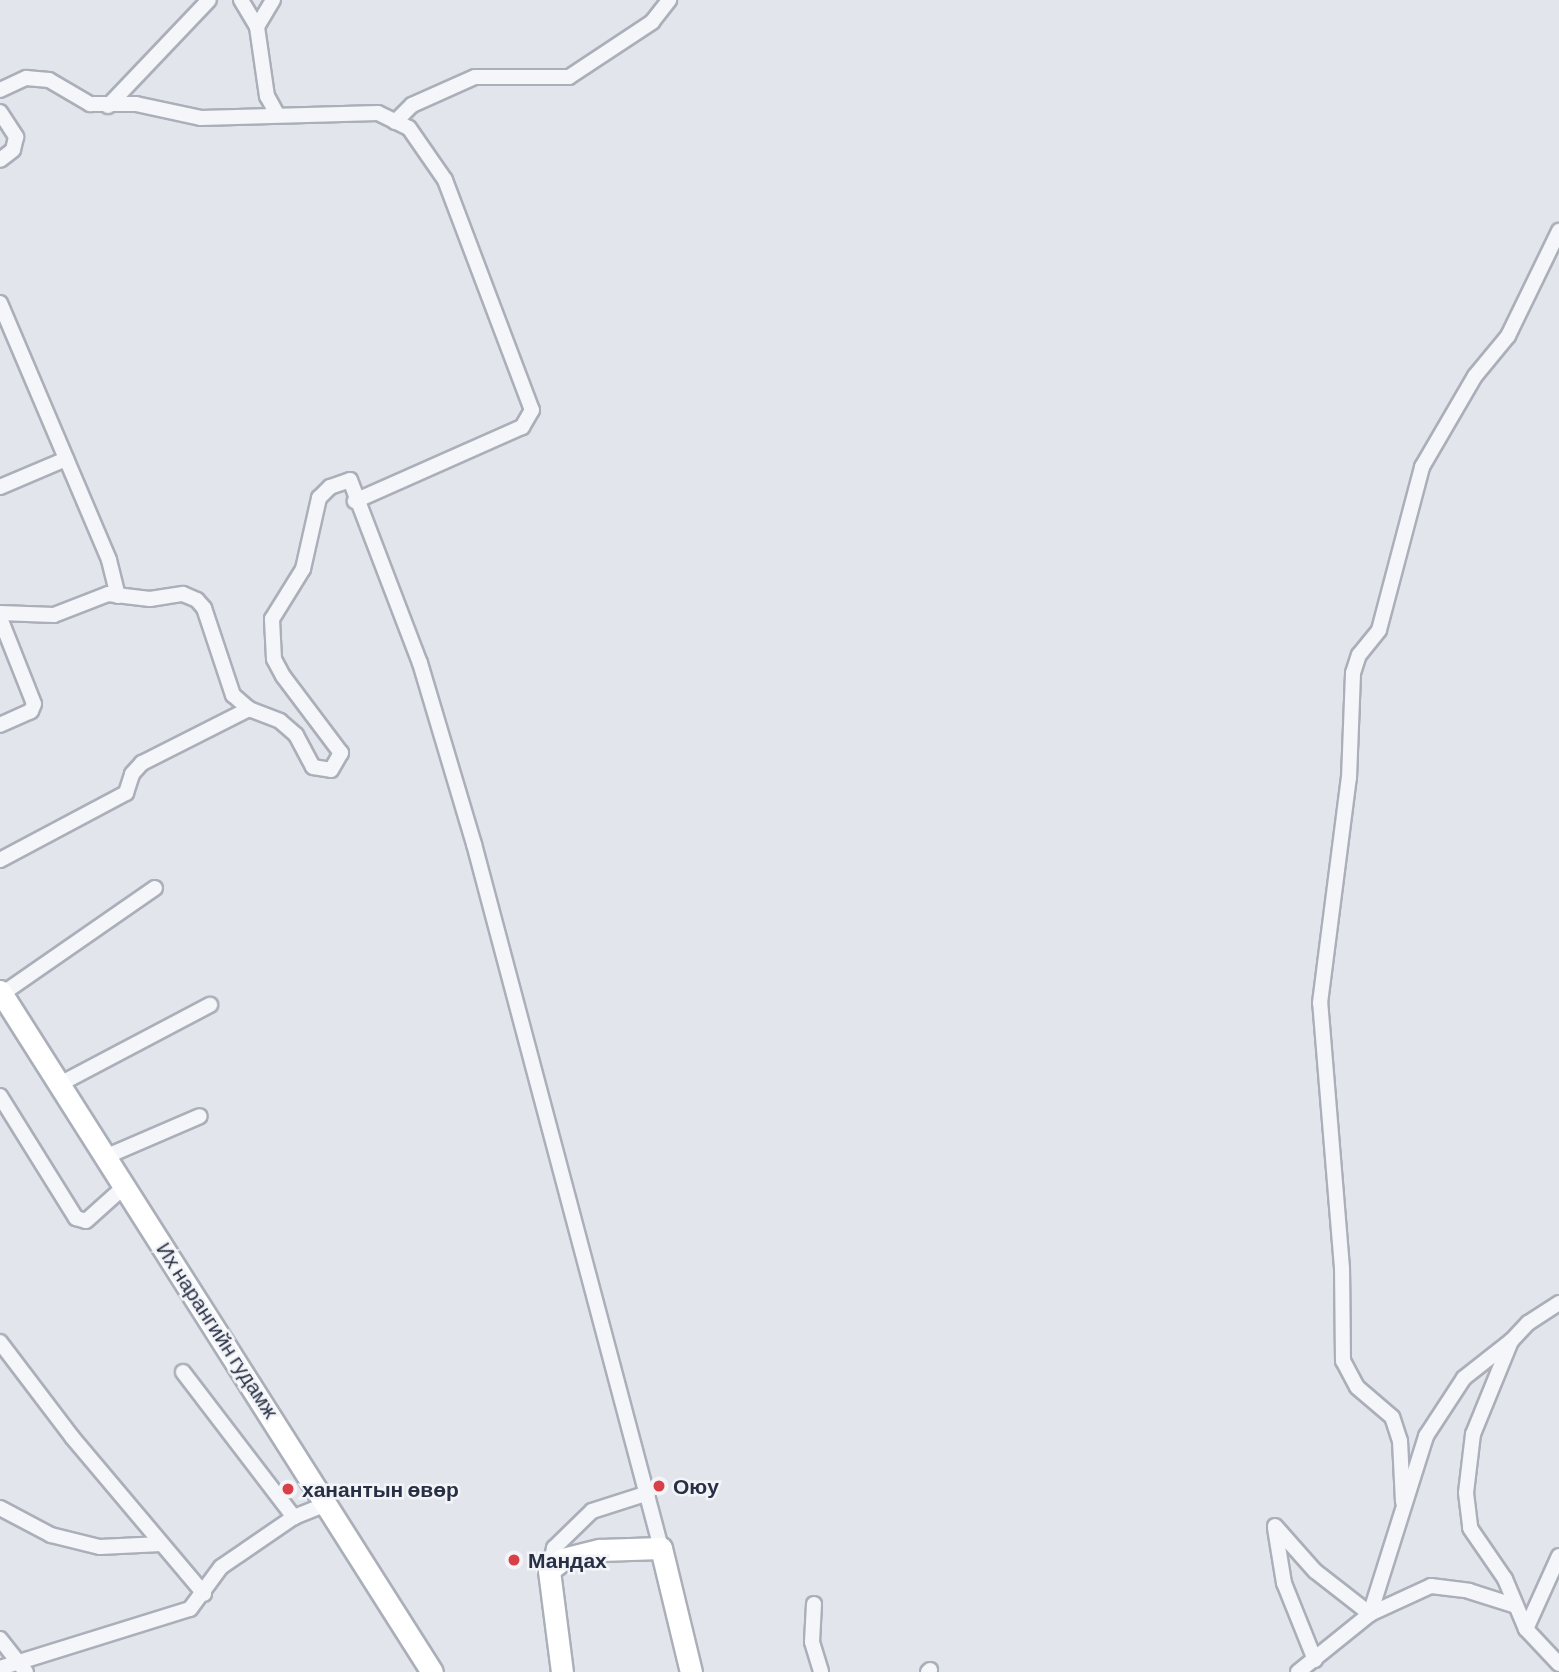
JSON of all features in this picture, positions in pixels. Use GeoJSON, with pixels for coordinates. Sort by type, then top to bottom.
{"type":"FeatureCollection","features":[{"type":"Feature","properties":{"kind":"main road","name":"Их нарангийн гудамж"},"geometry":{"type":"LineString","coordinates":[[1,992],[432,1672]]}},
{"type":"Feature","properties":{"kind":"main road"},"geometry":{"type":"LineString","coordinates":[[562,1672],[549,1570],[563,1559],[600,1550],[661,1548],[691,1672]]}},
{"type":"Feature","properties":{"kind":"street"},"geometry":{"type":"LineString","coordinates":[[107,106],[209,0]]}},
{"type":"Feature","properties":{"kind":"street"},"geometry":{"type":"LineString","coordinates":[[241,0],[257,27],[267,96],[277,114]]}},
{"type":"Feature","properties":{"kind":"street"},"geometry":{"type":"LineString","coordinates":[[257,27],[273,0]]}},
{"type":"Feature","properties":{"kind":"street"},"geometry":{"type":"LineString","coordinates":[[396,122],[412,104],[475,77],[569,77],[652,23],[669,0]]}},
{"type":"Feature","properties":{"kind":"street"},"geometry":{"type":"LineString","coordinates":[[0,90],[26,78],[49,80],[90,104],[136,104],[201,118],[378,113],[409,128],[445,180],[532,410],[522,426],[355,501]]}},
{"type":"Feature","properties":{"kind":"street"},"geometry":{"type":"LineString","coordinates":[[0,112],[16,137],[13,150],[0,160]]}},
{"type":"Feature","properties":{"kind":"street"},"geometry":{"type":"LineString","coordinates":[[1403,1502],[1399,1441],[1392,1417],[1357,1387],[1342,1361],[1342,1268],[1320,1003],[1349,778],[1353,673],[1359,655],[1379,630],[1422,467],[1475,376],[1508,336],[1559,231]]}},
{"type":"Feature","properties":{"kind":"street"},"geometry":{"type":"LineString","coordinates":[[0,303],[109,560],[118,596]]}},
{"type":"Feature","properties":{"kind":"street"},"geometry":{"type":"LineString","coordinates":[[0,486],[66,459]]}},
{"type":"Feature","properties":{"kind":"street"},"geometry":{"type":"LineString","coordinates":[[0,725],[31,711],[34,704],[0,615],[54,615],[108,594],[150,599],[183,594],[197,600],[204,608],[233,695],[249,709],[279,721],[296,735],[313,767],[331,770],[339,764],[341,753],[274,659],[272,619],[303,569],[319,498],[330,487],[350,480],[355,501],[420,663],[474,844],[661,1548]]}},
{"type":"Feature","properties":{"kind":"street"},"geometry":{"type":"LineString","coordinates":[[0,860],[126,793],[132,774],[142,763],[249,709]]}},
{"type":"Feature","properties":{"kind":"street"},"geometry":{"type":"LineString","coordinates":[[1,992],[155,888]]}},
{"type":"Feature","properties":{"kind":"street"},"geometry":{"type":"LineString","coordinates":[[58,1085],[210,1005]]}},
{"type":"Feature","properties":{"kind":"street"},"geometry":{"type":"LineString","coordinates":[[0,1096],[76,1218],[86,1221],[125,1186]]}},
{"type":"Feature","properties":{"kind":"street"},"geometry":{"type":"LineString","coordinates":[[106,1157],[200,1116]]}},
{"type":"Feature","properties":{"kind":"street"},"geometry":{"type":"LineString","coordinates":[[1370,1614],[1403,1502],[1426,1436],[1464,1378],[1479,1362],[1511,1341],[1528,1323],[1559,1303]]}},
{"type":"Feature","properties":{"kind":"street"},"geometry":{"type":"LineString","coordinates":[[1511,1341],[1473,1434],[1466,1493],[1470,1528],[1505,1579],[1526,1629],[1559,1664]]}},
{"type":"Feature","properties":{"kind":"street"},"geometry":{"type":"LineString","coordinates":[[0,1342],[204,1594]]}},
{"type":"Feature","properties":{"kind":"street"},"geometry":{"type":"LineString","coordinates":[[183,1373],[294,1517]]}},
{"type":"Feature","properties":{"kind":"street"},"geometry":{"type":"LineString","coordinates":[[549,1570],[554,1548],[592,1511],[648,1493]]}},
{"type":"Feature","properties":{"kind":"street"},"geometry":{"type":"LineString","coordinates":[[0,1668],[22,1666],[190,1609],[204,1594],[211,1576],[294,1517],[327,1504]]}},
{"type":"Feature","properties":{"kind":"street"},"geometry":{"type":"LineString","coordinates":[[0,1508],[51,1535],[100,1547],[161,1544]]}},
{"type":"Feature","properties":{"kind":"street"},"geometry":{"type":"LineString","coordinates":[[1315,1660],[1284,1583],[1275,1526],[1315,1571],[1370,1614]]}},
{"type":"Feature","properties":{"kind":"street"},"geometry":{"type":"LineString","coordinates":[[1526,1629],[1559,1556]]}},
{"type":"Feature","properties":{"kind":"street"},"geometry":{"type":"LineString","coordinates":[[1298,1672],[1370,1614],[1431,1586],[1469,1591],[1516,1606]]}},
{"type":"Feature","properties":{"kind":"street"},"geometry":{"type":"LineString","coordinates":[[814,1604],[812,1642],[821,1672]]}},
{"type":"Feature","properties":{"kind":"street"},"geometry":{"type":"LineString","coordinates":[[0,1639],[22,1666]]}},
{"type":"Feature","properties":{"kind":"place","name":"Оюу"},"geometry":{"type":"Point","coordinates":[659,1486]}},
{"type":"Feature","properties":{"kind":"place","name":"ханантын өвөр"},"geometry":{"type":"Point","coordinates":[288,1489]}},
{"type":"Feature","properties":{"kind":"place","name":"Мандах"},"geometry":{"type":"Point","coordinates":[514,1560]}}]}
